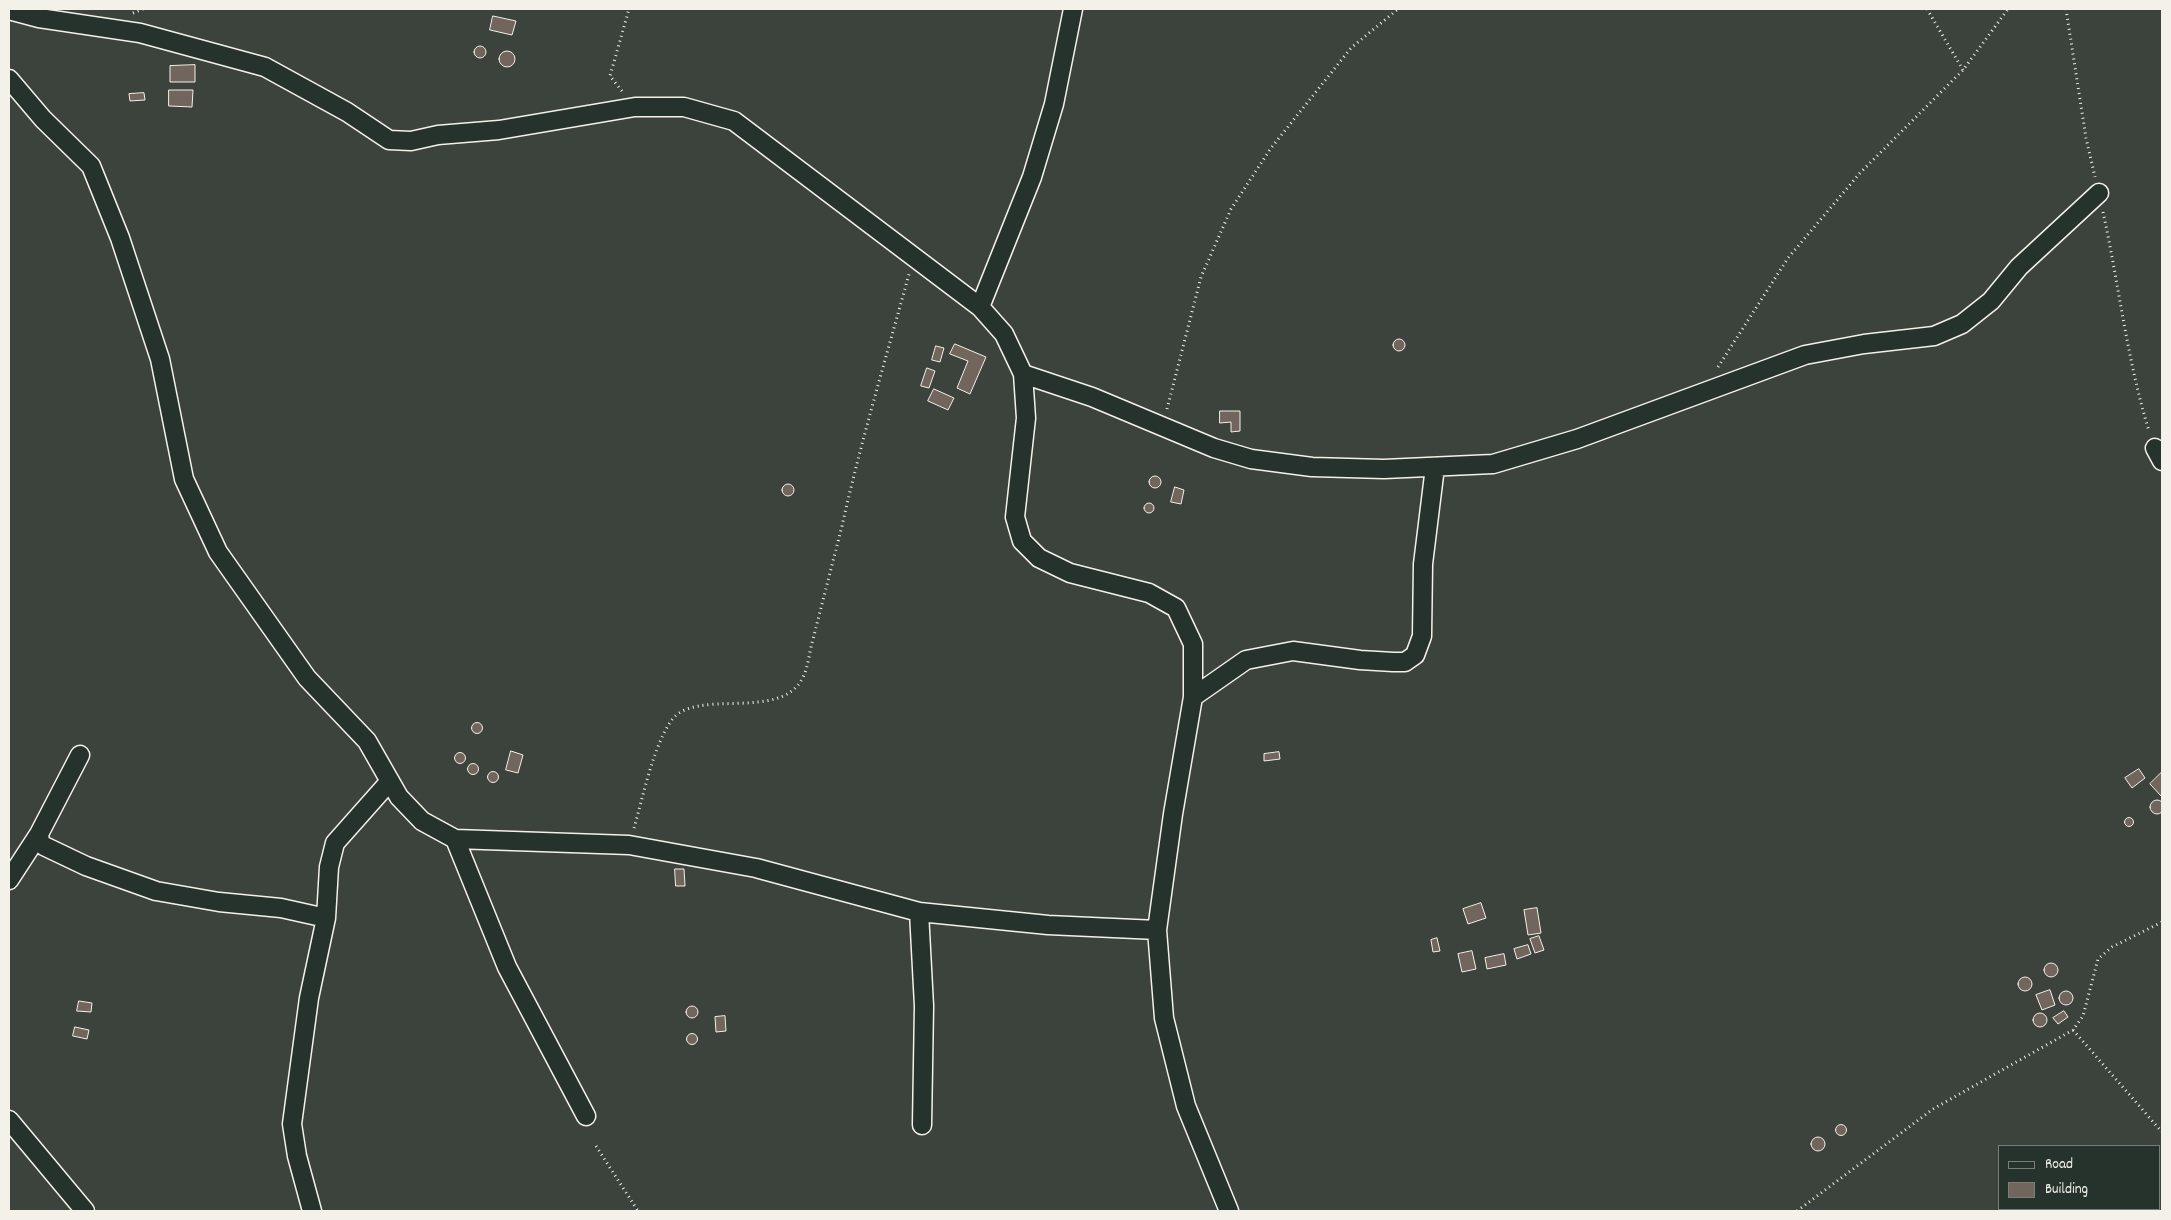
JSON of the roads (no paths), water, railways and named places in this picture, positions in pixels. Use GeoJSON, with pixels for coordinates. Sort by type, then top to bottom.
{"type":"FeatureCollection","features":[{"type":"Feature","properties":{"kind":"street"},"geometry":{"type":"LineString","coordinates":[[980,307],[1032,177],[1054,104],[1073,9]]}},
{"type":"Feature","properties":{"kind":"street"},"geometry":{"type":"LineString","coordinates":[[9,10],[39,18],[140,32],[265,67],[347,112],[389,140],[410,141],[438,135],[499,130],[635,107],[684,107],[734,121],[837,196],[980,307],[1004,334],[1023,374],[1026,418],[1015,517],[1022,541],[1038,558],[1070,573],[1150,593],[1176,608],[1193,644],[1193,697],[1173,814],[1157,930],[1164,1018],[1186,1106],[1229,1211]]}},
{"type":"Feature","properties":{"kind":"street"},"geometry":{"type":"LineString","coordinates":[[9,79],[43,119],[91,166],[120,238],[160,359],[184,479],[218,552],[307,678],[367,741],[399,797],[422,821],[455,839],[629,845],[756,868],[919,912],[1048,925],[1157,930]]}},
{"type":"Feature","properties":{"kind":"street"},"geometry":{"type":"LineString","coordinates":[[1023,374],[1092,397],[1214,448],[1251,459],[1312,467],[1384,469],[1493,464],[1577,439],[1806,355],[1864,344],[1934,336],[1962,324],[1991,301],[2019,267],[2099,194]]}},
{"type":"Feature","properties":{"kind":"street"},"geometry":{"type":"LineString","coordinates":[[1193,697],[1246,660],[1293,651],[1360,660],[1394,662],[1405,662],[1416,655],[1422,636],[1423,564],[1435,467]]}},
{"type":"Feature","properties":{"kind":"street"},"geometry":{"type":"LineString","coordinates":[[9,880],[38,834],[80,755]]}},
{"type":"Feature","properties":{"kind":"street"},"geometry":{"type":"LineString","coordinates":[[312,1211],[297,1156],[292,1124],[309,998],[326,918],[329,866],[336,843],[390,781]]}},
{"type":"Feature","properties":{"kind":"street"},"geometry":{"type":"LineString","coordinates":[[38,834],[40,842],[44,846],[63,857],[156,891],[218,902],[281,908],[326,918]]}},
{"type":"Feature","properties":{"kind":"street"},"geometry":{"type":"LineString","coordinates":[[455,839],[507,967],[586,1116]]}},
{"type":"Feature","properties":{"kind":"street"},"geometry":{"type":"LineString","coordinates":[[919,912],[924,1006],[922,1125]]}},
{"type":"Feature","properties":{"kind":"street"},"geometry":{"type":"LineString","coordinates":[[9,1120],[85,1211]]}}]}
